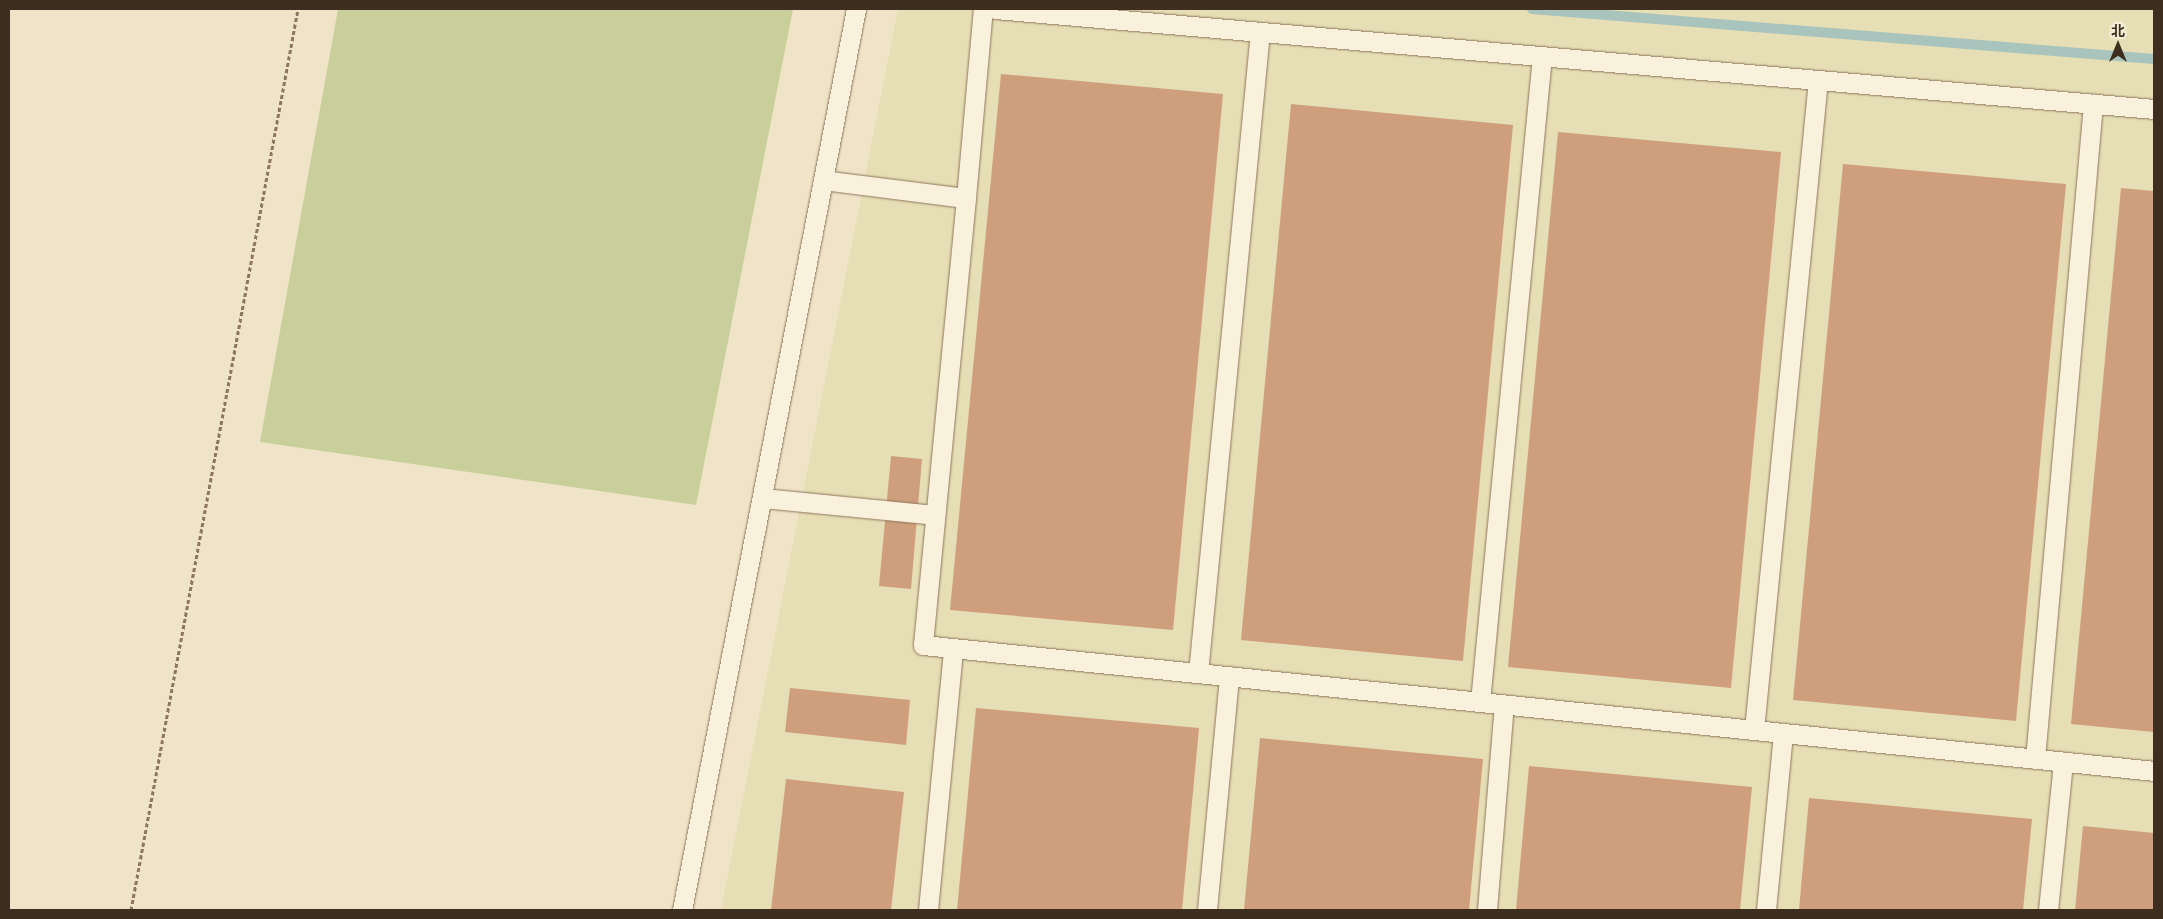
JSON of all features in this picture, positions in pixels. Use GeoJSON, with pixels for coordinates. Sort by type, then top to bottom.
{"type":"FeatureCollection","features":[{"type":"Feature","properties":{"kind":"lane"},"geometry":{"type":"LineString","coordinates":[[682,910],[856,9]]}},
{"type":"Feature","properties":{"kind":"lane"},"geometry":{"type":"LineString","coordinates":[[983,9],[923,645],[2154,771]]}},
{"type":"Feature","properties":{"kind":"lane"},"geometry":{"type":"LineString","coordinates":[[995,9],[2154,109]]}},
{"type":"Feature","properties":{"kind":"lane"},"geometry":{"type":"LineString","coordinates":[[1198,673],[1260,32]]}},
{"type":"Feature","properties":{"kind":"lane"},"geometry":{"type":"LineString","coordinates":[[1480,702],[1542,56]]}},
{"type":"Feature","properties":{"kind":"lane"},"geometry":{"type":"LineString","coordinates":[[1754,730],[1818,80]]}},
{"type":"Feature","properties":{"kind":"lane"},"geometry":{"type":"LineString","coordinates":[[2035,759],[2093,104]]}},
{"type":"Feature","properties":{"kind":"lane"},"geometry":{"type":"LineString","coordinates":[[823,180],[966,198]]}},
{"type":"Feature","properties":{"kind":"lane"},"geometry":{"type":"LineString","coordinates":[[762,498],[935,515]]}},
{"type":"Feature","properties":{"kind":"lane"},"geometry":{"type":"LineString","coordinates":[[928,910],[953,648]]}},
{"type":"Feature","properties":{"kind":"lane"},"geometry":{"type":"LineString","coordinates":[[1207,910],[1229,676]]}},
{"type":"Feature","properties":{"kind":"lane"},"geometry":{"type":"LineString","coordinates":[[1487,910],[1504,705]]}},
{"type":"Feature","properties":{"kind":"lane"},"geometry":{"type":"LineString","coordinates":[[1766,910],[1783,733]]}},
{"type":"Feature","properties":{"kind":"lane"},"geometry":{"type":"LineString","coordinates":[[2048,910],[2062,762]]}},
{"type":"Feature","properties":{"kind":"path"},"geometry":{"type":"LineString","coordinates":[[131,910],[298,9]]}},
{"type":"Feature","properties":{"kind":"shaded area"},"geometry":{"type":"Polygon","coordinates":[[[898,9],[2154,9],[2154,910],[721,910],[898,9]]]}},
{"type":"Feature","properties":{"kind":"green space"},"geometry":{"type":"Polygon","coordinates":[[[338,9],[793,9],[696,505],[260,442],[338,9]]]}},
{"type":"Feature","properties":{"kind":"building"},"geometry":{"type":"Polygon","coordinates":[[[1001,74],[1223,94],[1173,630],[950,610],[1001,74]]]}},
{"type":"Feature","properties":{"kind":"building"},"geometry":{"type":"Polygon","coordinates":[[[1291,104],[1513,125],[1463,661],[1241,640],[1291,104]]]}},
{"type":"Feature","properties":{"kind":"building"},"geometry":{"type":"Polygon","coordinates":[[[1558,132],[1781,152],[1731,688],[1508,667],[1558,132]]]}},
{"type":"Feature","properties":{"kind":"building"},"geometry":{"type":"Polygon","coordinates":[[[1843,164],[2066,184],[2016,721],[1793,700],[1843,164]]]}},
{"type":"Feature","properties":{"kind":"building"},"geometry":{"type":"Polygon","coordinates":[[[2121,188],[2154,191],[2154,732],[2071,724],[2121,188]]]}},
{"type":"Feature","properties":{"kind":"building"},"geometry":{"type":"Polygon","coordinates":[[[891,456],[922,459],[911,589],[879,586],[891,456]]]}},
{"type":"Feature","properties":{"kind":"building"},"geometry":{"type":"Polygon","coordinates":[[[790,688],[910,700],[906,745],[785,732],[790,688]]]}},
{"type":"Feature","properties":{"kind":"building"},"geometry":{"type":"Polygon","coordinates":[[[976,708],[1199,728],[1182,910],[957,910],[976,708]]]}},
{"type":"Feature","properties":{"kind":"building"},"geometry":{"type":"Polygon","coordinates":[[[1260,738],[1483,759],[1469,910],[1244,910],[1260,738]]]}},
{"type":"Feature","properties":{"kind":"building"},"geometry":{"type":"Polygon","coordinates":[[[1529,766],[1752,787],[1740,910],[1516,910],[1529,766]]]}},
{"type":"Feature","properties":{"kind":"building"},"geometry":{"type":"Polygon","coordinates":[[[786,779],[904,792],[891,910],[771,910],[786,779]]]}},
{"type":"Feature","properties":{"kind":"building"},"geometry":{"type":"Polygon","coordinates":[[[1809,798],[2032,819],[2023,910],[1799,910],[1809,798]]]}},
{"type":"Feature","properties":{"kind":"building"},"geometry":{"type":"Polygon","coordinates":[[[2083,826],[2154,833],[2154,910],[2075,910],[2083,826]]]}},
{"type":"Feature","properties":{"kind":"waterway"},"geometry":{"type":"LineString","coordinates":[[1532,9],[2154,59]]}}]}
